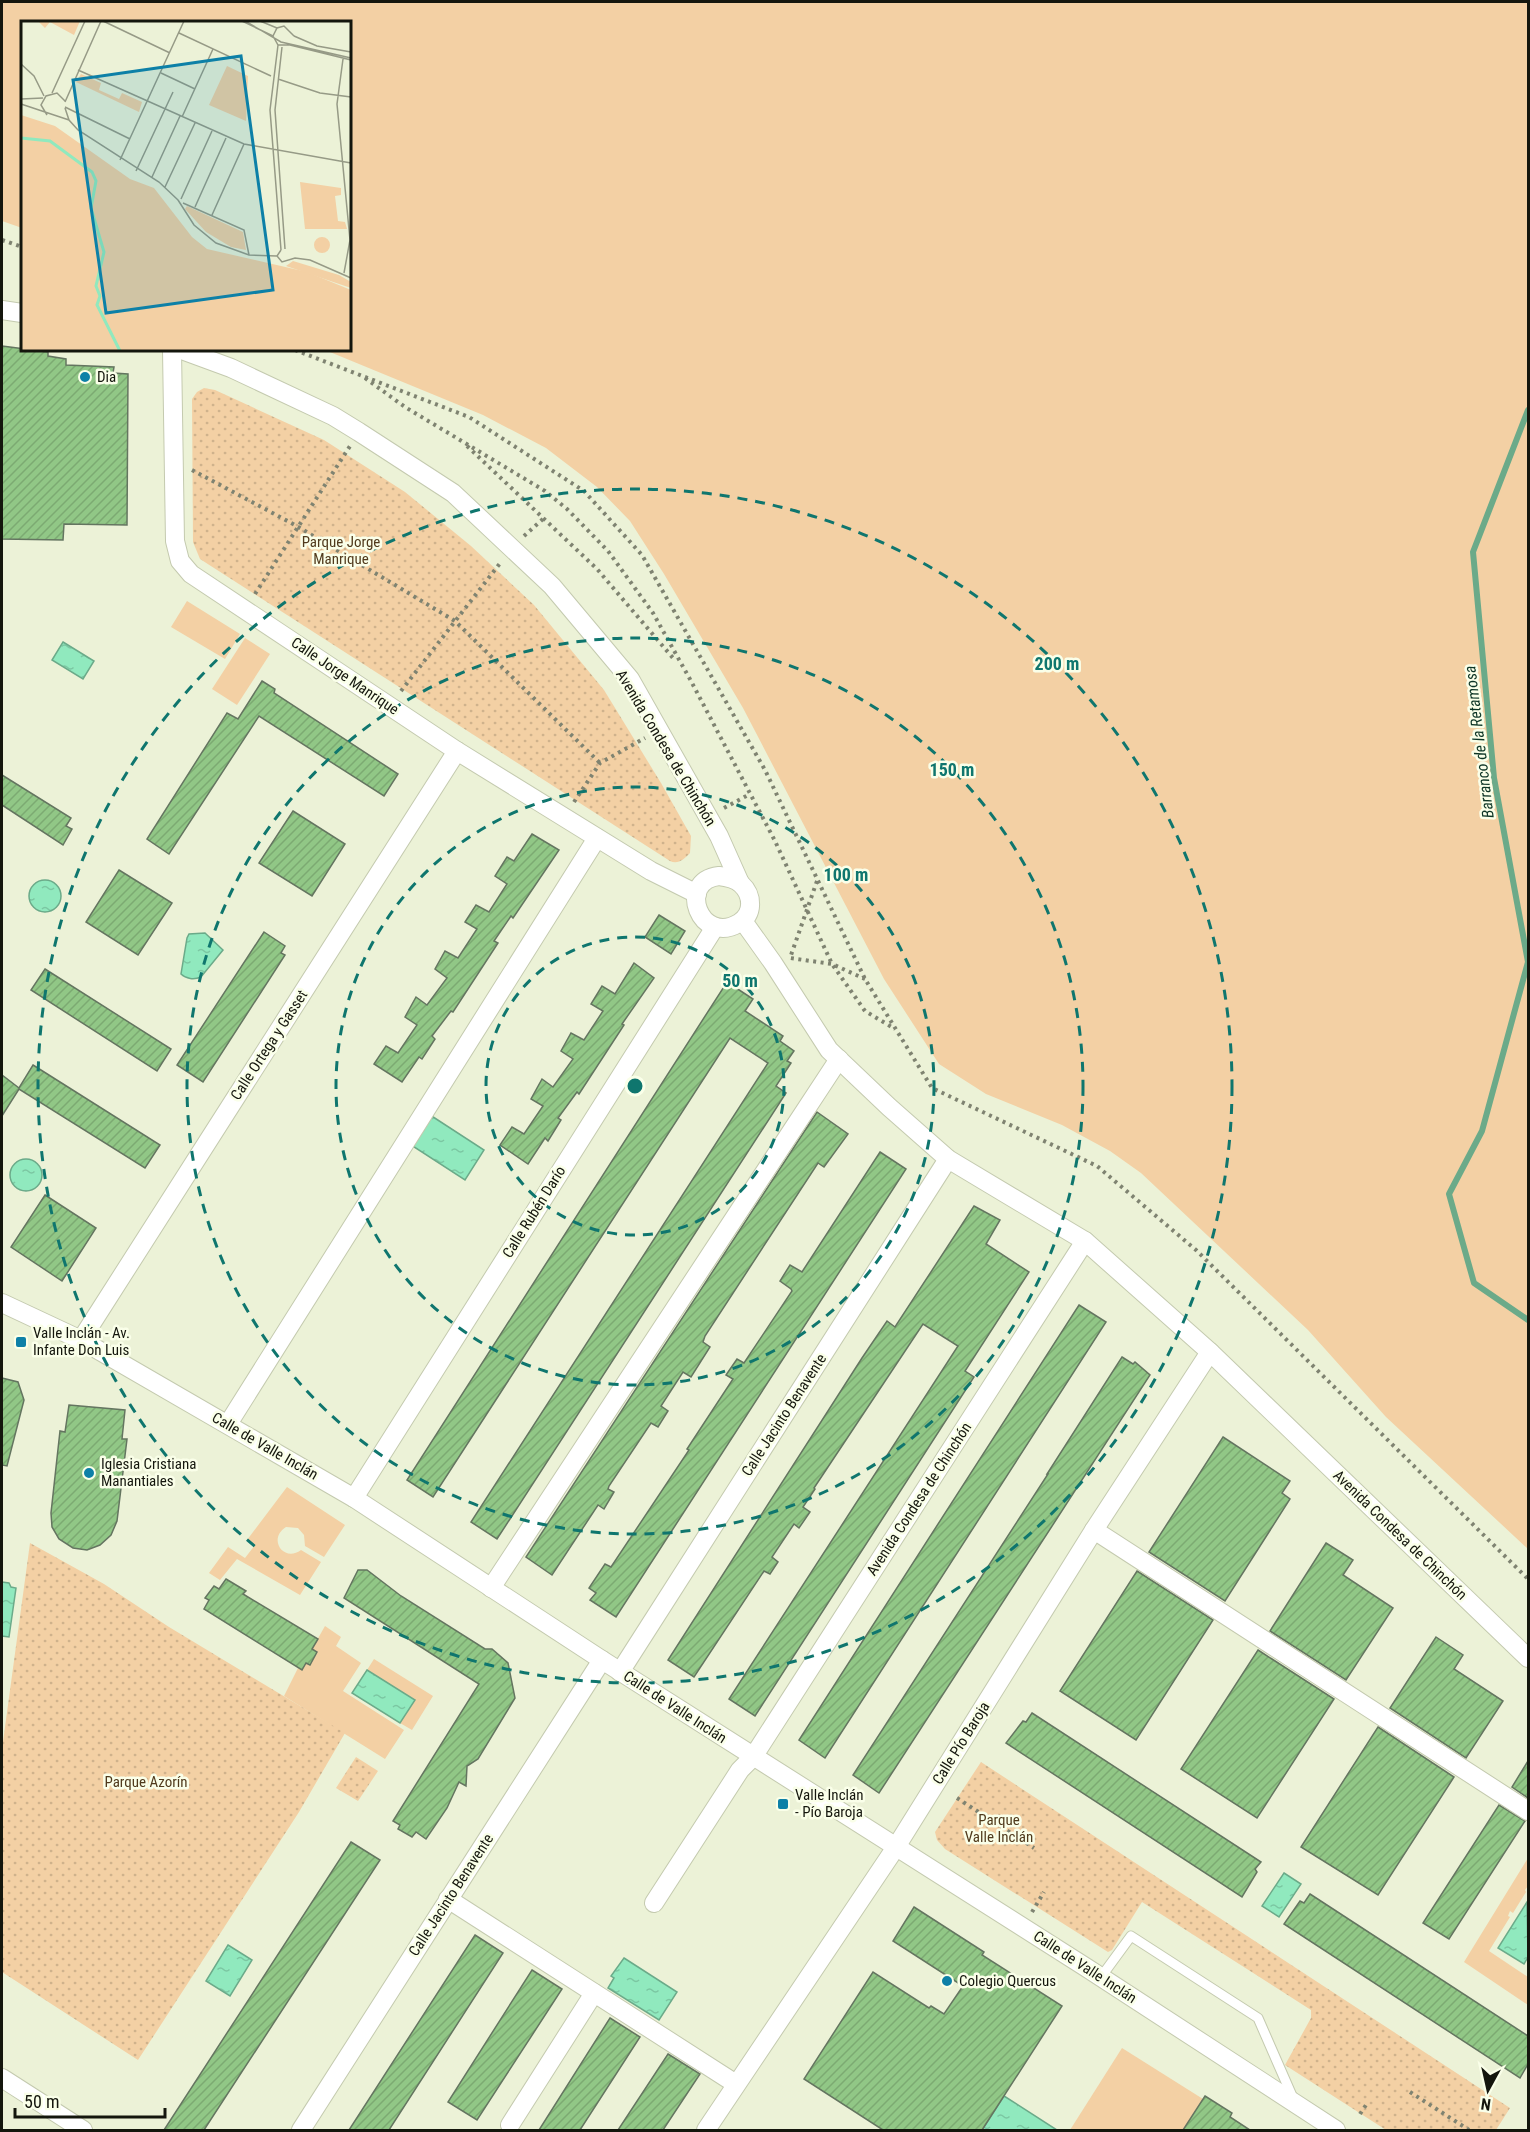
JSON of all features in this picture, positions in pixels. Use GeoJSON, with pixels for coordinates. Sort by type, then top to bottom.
{"type":"FeatureCollection","features":[{"type":"Feature","properties":{"kind":"street"},"geometry":{"type":"LineString","coordinates":[[2,310],[21,313]]}},
{"type":"Feature","properties":{"kind":"street","name":"Calle Jorge Manrique"},"geometry":{"type":"LineString","coordinates":[[172,351],[175,541],[180,561],[191,574],[457,751],[651,871],[697,894]]}},
{"type":"Feature","properties":{"kind":"street","name":"Avenida Condesa de Chinchón"},"geometry":{"type":"LineString","coordinates":[[185,351],[231,368],[333,416],[359,432],[453,493],[552,586],[630,679],[718,836],[740,883]]}},
{"type":"Feature","properties":{"kind":"street","name":"Calle Ortega y Gasset"},"geometry":{"type":"LineString","coordinates":[[81,1340],[457,751]]}},
{"type":"Feature","properties":{"kind":"street","name":"Avenida Condesa de Chinchón"},"geometry":{"type":"LineString","coordinates":[[711,877],[718,836]]}},
{"type":"Feature","properties":{"kind":"street"},"geometry":{"type":"LineString","coordinates":[[228,1424],[597,838]]}},
{"type":"Feature","properties":{"kind":"street"},"geometry":{"type":"LineString","coordinates":[[711,877],[730,878],[740,883],[750,897],[750,908],[743,921],[730,927],[715,927],[701,917],[696,901],[697,894],[704,883],[711,877]]}},
{"type":"Feature","properties":{"kind":"street","name":"Avenida Condesa de Chinchón"},"geometry":{"type":"LineString","coordinates":[[743,921],[829,1050],[889,1107],[948,1159],[1085,1241],[1210,1352],[1528,1658]]}},
{"type":"Feature","properties":{"kind":"street","name":"Calle Rubén Darío"},"geometry":{"type":"LineString","coordinates":[[354,1498],[715,927]]}},
{"type":"Feature","properties":{"kind":"street"},"geometry":{"type":"LineString","coordinates":[[491,1588],[839,1059]]}},
{"type":"Feature","properties":{"kind":"street","name":"Calle Jacinto Benavente"},"geometry":{"type":"LineString","coordinates":[[620,1672],[948,1159]]}},
{"type":"Feature","properties":{"kind":"street","name":"Avenida Condesa de Chinchón"},"geometry":{"type":"LineString","coordinates":[[654,1903],[740,1770],[753,1757],[1085,1241]]}},
{"type":"Feature","properties":{"kind":"street","name":"Calle de Valle Inclán"},"geometry":{"type":"LineString","coordinates":[[2,1303],[81,1340],[354,1498],[620,1672],[1101,1977],[1336,2130]]}},
{"type":"Feature","properties":{"kind":"street","name":"Calle Pío Baroja"},"geometry":{"type":"LineString","coordinates":[[706,2130],[896,1847],[1094,1530],[1210,1352]]}},
{"type":"Feature","properties":{"kind":"street"},"geometry":{"type":"LineString","coordinates":[[1094,1530],[1528,1811]]}},
{"type":"Feature","properties":{"kind":"street","name":"Calle Jacinto Benavente"},"geometry":{"type":"LineString","coordinates":[[301,2130],[602,1660]]}},
{"type":"Feature","properties":{"kind":"street"},"geometry":{"type":"LineString","coordinates":[[448,1899],[736,2084]]}},
{"type":"Feature","properties":{"kind":"street"},"geometry":{"type":"LineString","coordinates":[[510,2125],[594,1993]]}},
{"type":"Feature","properties":{"kind":"street"},"geometry":{"type":"LineString","coordinates":[[2,2078],[83,2130]]}},
{"type":"Feature","properties":{"kind":"lane"},"geometry":{"type":"LineString","coordinates":[[1101,1977],[1131,1936],[1258,2018],[1296,2104]]}},
{"type":"Feature","properties":{"kind":"path"},"geometry":{"type":"LineString","coordinates":[[2,240],[21,248]]}},
{"type":"Feature","properties":{"kind":"path"},"geometry":{"type":"LineString","coordinates":[[298,351],[469,417],[584,491],[642,555],[765,770],[865,979],[932,1088],[1096,1166],[1196,1250],[1528,1579]]}},
{"type":"Feature","properties":{"kind":"path"},"geometry":{"type":"LineString","coordinates":[[360,375],[405,407],[545,491],[567,509],[608,551],[653,613],[775,842],[832,964],[865,1011],[896,1029]]}},
{"type":"Feature","properties":{"kind":"path"},"geometry":{"type":"LineString","coordinates":[[245,610],[359,432]]}},
{"type":"Feature","properties":{"kind":"path"},"geometry":{"type":"LineString","coordinates":[[462,442],[597,569],[673,658]]}},
{"type":"Feature","properties":{"kind":"path"},"geometry":{"type":"LineString","coordinates":[[174,460],[298,527],[455,621],[600,763]]}},
{"type":"Feature","properties":{"kind":"path"},"geometry":{"type":"LineString","coordinates":[[390,706],[511,548],[544,518]]}},
{"type":"Feature","properties":{"kind":"path"},"geometry":{"type":"LineString","coordinates":[[564,817],[600,763],[659,731]]}},
{"type":"Feature","properties":{"kind":"path"},"geometry":{"type":"LineString","coordinates":[[707,817],[750,794]]}},
{"type":"Feature","properties":{"kind":"path"},"geometry":{"type":"LineString","coordinates":[[818,880],[790,958],[832,964],[865,979]]}},
{"type":"Feature","properties":{"kind":"path"},"geometry":{"type":"LineString","coordinates":[[957,1798],[1034,1848]]}},
{"type":"Feature","properties":{"kind":"path"},"geometry":{"type":"LineString","coordinates":[[1410,2092],[1469,2130]]}},
{"type":"Feature","properties":{"kind":"path"},"geometry":{"type":"LineString","coordinates":[[1360,2114],[1368,2102]]}},
{"type":"Feature","properties":{"kind":"green space"},"geometry":{"type":"Polygon","coordinates":[[[2,2],[1528,2],[1528,1549],[1386,1417],[1308,1330],[1141,1173],[1110,1151],[1062,1125],[986,1094],[939,1064],[884,979],[743,708],[664,574],[630,521],[597,487],[546,448],[483,415],[327,351],[351,351],[351,21],[21,21],[21,228],[2,221],[2,2]]]}},
{"type":"Feature","properties":{"kind":"green space","name":"Parque Jorge Manrique"},"geometry":{"type":"Polygon","coordinates":[[[204,388],[215,390],[324,440],[405,492],[471,546],[534,605],[604,690],[691,836],[690,853],[678,862],[670,861],[200,559],[193,542],[192,399],[204,388]]]}},
{"type":"Feature","properties":{"kind":"green space"},"geometry":{"type":"Polygon","coordinates":[[[187,601],[240,634],[225,659],[171,627],[187,601]]]}},
{"type":"Feature","properties":{"kind":"green space"},"geometry":{"type":"Polygon","coordinates":[[[245,638],[270,654],[237,705],[212,689],[245,638]]]}},
{"type":"Feature","properties":{"kind":"green space"},"geometry":{"type":"Polygon","coordinates":[[[287,1487],[345,1525],[324,1557],[305,1546],[304,1535],[298,1528],[286,1527],[280,1532],[278,1543],[284,1552],[289,1554],[301,1550],[321,1562],[300,1595],[237,1559],[220,1580],[209,1573],[228,1547],[245,1558],[255,1545],[247,1540],[287,1487]]]}},
{"type":"Feature","properties":{"kind":"green space","name":"Parque Azorín"},"geometry":{"type":"Polygon","coordinates":[[[30,1543],[104,1584],[169,1627],[345,1733],[299,1812],[138,2060],[2,1972],[2,1749],[30,1543]]]}},
{"type":"Feature","properties":{"kind":"green space"},"geometry":{"type":"Polygon","coordinates":[[[325,1626],[341,1637],[336,1646],[361,1663],[343,1691],[404,1730],[385,1759],[284,1696],[298,1668],[302,1670],[306,1663],[310,1664],[317,1653],[312,1649],[325,1626]]]}},
{"type":"Feature","properties":{"kind":"green space"},"geometry":{"type":"Polygon","coordinates":[[[374,1659],[433,1696],[412,1730],[400,1723],[414,1700],[367,1670],[374,1659]]]}},
{"type":"Feature","properties":{"kind":"green space"},"geometry":{"type":"Polygon","coordinates":[[[356,1757],[378,1771],[358,1801],[336,1788],[356,1757]]]}},
{"type":"Feature","properties":{"kind":"green space","name":"Parque Valle Inclán"},"geometry":{"type":"Polygon","coordinates":[[[981,1762],[1510,2108],[1496,2130],[1386,2130],[1285,2065],[1311,2018],[1311,2010],[1142,1902],[1112,1950],[1108,1952],[945,1849],[937,1840],[935,1832],[981,1762]]]}},
{"type":"Feature","properties":{"kind":"green space"},"geometry":{"type":"Polygon","coordinates":[[[1528,1858],[1526,1892],[1513,1913],[1510,1911],[1508,1916],[1510,1917],[1489,1951],[1528,1977],[1528,2005],[1464,1962],[1528,1858]]]}},
{"type":"Feature","properties":{"kind":"green space"},"geometry":{"type":"Polygon","coordinates":[[[1122,2048],[1203,2099],[1183,2130],[1070,2130],[1122,2048]]]}},
{"type":"Feature","properties":{"kind":"water"},"geometry":{"type":"Polygon","coordinates":[[[63,642],[94,661],[83,679],[52,660],[63,642]]]}},
{"type":"Feature","properties":{"kind":"water"},"geometry":{"type":"Polygon","coordinates":[[[45,880],[56,885],[61,896],[56,907],[45,912],[34,907],[29,896],[34,885],[45,880]]]}},
{"type":"Feature","properties":{"kind":"water"},"geometry":{"type":"Polygon","coordinates":[[[205,933],[223,950],[201,977],[193,979],[185,977],[181,974],[187,938],[189,934],[205,933]]]}},
{"type":"Feature","properties":{"kind":"water"},"geometry":{"type":"Polygon","coordinates":[[[427,1113],[484,1150],[465,1180],[408,1143],[427,1113]]]}},
{"type":"Feature","properties":{"kind":"water"},"geometry":{"type":"Polygon","coordinates":[[[26,1159],[37,1164],[42,1175],[37,1186],[26,1191],[15,1186],[10,1175],[15,1164],[26,1159]]]}},
{"type":"Feature","properties":{"kind":"water"},"geometry":{"type":"Polygon","coordinates":[[[2,1582],[9,1583],[11,1587],[16,1588],[9,1637],[2,1636],[2,1582]]]}},
{"type":"Feature","properties":{"kind":"water"},"geometry":{"type":"Polygon","coordinates":[[[367,1670],[415,1700],[400,1723],[352,1693],[367,1670]]]}},
{"type":"Feature","properties":{"kind":"water"},"geometry":{"type":"Polygon","coordinates":[[[1284,1873],[1301,1884],[1279,1917],[1262,1906],[1284,1873]]]}},
{"type":"Feature","properties":{"kind":"water"},"geometry":{"type":"Polygon","coordinates":[[[1527,1902],[1528,1957],[1524,1964],[1498,1948],[1527,1902]]]}},
{"type":"Feature","properties":{"kind":"water"},"geometry":{"type":"Polygon","coordinates":[[[228,1945],[252,1960],[230,1996],[206,1981],[228,1945]]]}},
{"type":"Feature","properties":{"kind":"water"},"geometry":{"type":"Polygon","coordinates":[[[624,1958],[677,1992],[659,2020],[608,1988],[614,1978],[611,1976],[624,1958]]]}},
{"type":"Feature","properties":{"kind":"water"},"geometry":{"type":"Polygon","coordinates":[[[1004,2096],[1057,2130],[982,2130],[1004,2096]]]}},
{"type":"Feature","properties":{"kind":"building"},"geometry":{"type":"Polygon","coordinates":[[[2,346],[21,348],[21,351],[48,352],[48,356],[66,359],[66,365],[114,367],[113,373],[128,374],[127,525],[64,524],[63,540],[2,539],[2,346]]]}},
{"type":"Feature","properties":{"kind":"building"},"geometry":{"type":"Polygon","coordinates":[[[262,681],[275,689],[274,693],[398,774],[384,796],[259,716],[169,854],[147,839],[227,713],[238,719],[262,681]]]}},
{"type":"Feature","properties":{"kind":"building"},"geometry":{"type":"Polygon","coordinates":[[[2,775],[71,818],[66,826],[72,829],[63,845],[2,805],[2,775]]]}},
{"type":"Feature","properties":{"kind":"building"},"geometry":{"type":"Polygon","coordinates":[[[293,811],[345,844],[312,896],[259,863],[293,811]]]}},
{"type":"Feature","properties":{"kind":"building"},"geometry":{"type":"Polygon","coordinates":[[[532,834],[559,850],[513,918],[511,916],[494,941],[498,943],[453,1012],[451,1011],[432,1036],[435,1039],[422,1059],[419,1057],[402,1082],[374,1064],[386,1046],[398,1053],[417,1025],[405,1017],[416,997],[427,1005],[447,978],[435,969],[445,951],[458,958],[477,929],[465,922],[476,905],[489,912],[507,884],[495,876],[507,857],[514,861],[532,834]]]}},
{"type":"Feature","properties":{"kind":"building"},"geometry":{"type":"Polygon","coordinates":[[[119,870],[172,903],[138,955],[86,922],[119,870]]]}},
{"type":"Feature","properties":{"kind":"building"},"geometry":{"type":"Polygon","coordinates":[[[659,915],[685,931],[671,954],[645,937],[659,915]]]}},
{"type":"Feature","properties":{"kind":"building"},"geometry":{"type":"Polygon","coordinates":[[[264,932],[285,946],[281,953],[285,955],[203,1082],[177,1065],[264,932]]]}},
{"type":"Feature","properties":{"kind":"building"},"geometry":{"type":"Polygon","coordinates":[[[634,963],[654,978],[622,1024],[624,1025],[579,1094],[577,1092],[558,1118],[561,1120],[548,1141],[545,1138],[528,1164],[500,1145],[512,1127],[524,1134],[543,1106],[531,1099],[542,1079],[553,1087],[573,1059],[561,1051],[571,1033],[584,1040],[603,1011],[591,1004],[602,986],[615,994],[634,963]]]}},
{"type":"Feature","properties":{"kind":"building"},"geometry":{"type":"Polygon","coordinates":[[[45,969],[171,1049],[157,1071],[31,990],[45,969]]]}},
{"type":"Feature","properties":{"kind":"building"},"geometry":{"type":"Polygon","coordinates":[[[727,982],[753,999],[745,1011],[783,1036],[780,1041],[794,1051],[787,1061],[791,1063],[776,1086],[786,1093],[497,1539],[471,1522],[768,1063],[730,1038],[433,1497],[407,1480],[727,982]]]}},
{"type":"Feature","properties":{"kind":"building"},"geometry":{"type":"Polygon","coordinates":[[[33,1065],[160,1145],[145,1168],[19,1089],[2,1116],[2,1075],[19,1088],[33,1065]]]}},
{"type":"Feature","properties":{"kind":"building"},"geometry":{"type":"Polygon","coordinates":[[[817,1112],[848,1134],[824,1167],[818,1163],[705,1336],[703,1342],[710,1347],[691,1377],[683,1372],[661,1406],[668,1411],[658,1427],[651,1423],[609,1486],[608,1489],[614,1492],[604,1509],[598,1505],[552,1575],[526,1557],[817,1112]]]}},
{"type":"Feature","properties":{"kind":"building"},"geometry":{"type":"Polygon","coordinates":[[[880,1152],[906,1169],[616,1617],[590,1600],[596,1593],[589,1588],[605,1564],[611,1567],[689,1450],[687,1449],[733,1379],[726,1375],[737,1359],[744,1363],[792,1291],[780,1281],[790,1265],[802,1272],[880,1152]]]}},
{"type":"Feature","properties":{"kind":"building"},"geometry":{"type":"Polygon","coordinates":[[[45,1195],[96,1228],[62,1281],[11,1247],[45,1195]]]}},
{"type":"Feature","properties":{"kind":"building"},"geometry":{"type":"Polygon","coordinates":[[[974,1206],[1000,1220],[986,1244],[1029,1272],[965,1371],[974,1377],[755,1716],[729,1699],[958,1346],[923,1324],[814,1488],[803,1507],[810,1512],[799,1528],[794,1524],[772,1557],[778,1562],[770,1574],[764,1571],[694,1677],[668,1660],[862,1358],[887,1321],[895,1327],[974,1206]]]}},
{"type":"Feature","properties":{"kind":"building"},"geometry":{"type":"Polygon","coordinates":[[[1079,1305],[1106,1322],[825,1758],[799,1740],[1079,1305]]]}},
{"type":"Feature","properties":{"kind":"building"},"geometry":{"type":"Polygon","coordinates":[[[1122,1357],[1133,1364],[1135,1362],[1150,1375],[879,1793],[853,1775],[1122,1357]]]}},
{"type":"Feature","properties":{"kind":"building"},"geometry":{"type":"Polygon","coordinates":[[[2,1378],[18,1382],[24,1400],[7,1466],[2,1465],[2,1378]]]}},
{"type":"Feature","properties":{"kind":"building","name":"Iglesia Cristiana Manantiales"},"geometry":{"type":"Polygon","coordinates":[[[69,1405],[125,1410],[122,1439],[127,1439],[117,1521],[111,1535],[100,1545],[87,1550],[73,1548],[59,1539],[52,1527],[51,1513],[60,1431],[65,1432],[69,1405]]]}},
{"type":"Feature","properties":{"kind":"building"},"geometry":{"type":"Polygon","coordinates":[[[1223,1437],[1290,1481],[1282,1493],[1290,1499],[1225,1601],[1149,1552],[1223,1437]]]}},
{"type":"Feature","properties":{"kind":"building"},"geometry":{"type":"Polygon","coordinates":[[[1326,1543],[1353,1560],[1343,1575],[1393,1608],[1346,1680],[1270,1631],[1326,1543]]]}},
{"type":"Feature","properties":{"kind":"building"},"geometry":{"type":"Polygon","coordinates":[[[358,1570],[367,1570],[401,1596],[485,1649],[492,1649],[508,1663],[515,1698],[478,1759],[467,1766],[466,1786],[459,1782],[447,1808],[426,1839],[416,1832],[412,1837],[398,1829],[400,1825],[393,1821],[479,1684],[344,1598],[358,1570]]]}},
{"type":"Feature","properties":{"kind":"building"},"geometry":{"type":"Polygon","coordinates":[[[1137,1571],[1213,1620],[1136,1740],[1060,1691],[1137,1571]]]}},
{"type":"Feature","properties":{"kind":"building"},"geometry":{"type":"Polygon","coordinates":[[[226,1579],[246,1591],[243,1594],[318,1639],[312,1649],[317,1652],[310,1665],[306,1663],[302,1670],[204,1609],[209,1600],[205,1598],[214,1586],[219,1589],[226,1579]]]}},
{"type":"Feature","properties":{"kind":"building"},"geometry":{"type":"Polygon","coordinates":[[[1436,1637],[1463,1655],[1454,1669],[1503,1701],[1466,1758],[1390,1708],[1436,1637]]]}},
{"type":"Feature","properties":{"kind":"building"},"geometry":{"type":"Polygon","coordinates":[[[1258,1650],[1334,1699],[1257,1818],[1181,1769],[1258,1650]]]}},
{"type":"Feature","properties":{"kind":"building"},"geometry":{"type":"Polygon","coordinates":[[[1032,1713],[1261,1862],[1255,1869],[1257,1872],[1242,1897],[1006,1743],[1032,1713]]]}},
{"type":"Feature","properties":{"kind":"building"},"geometry":{"type":"Polygon","coordinates":[[[1378,1727],[1454,1777],[1378,1895],[1301,1847],[1378,1727]]]}},
{"type":"Feature","properties":{"kind":"building"},"geometry":{"type":"Polygon","coordinates":[[[1528,1761],[1528,1798],[1512,1787],[1528,1761]]]}},
{"type":"Feature","properties":{"kind":"building"},"geometry":{"type":"Polygon","coordinates":[[[1499,1805],[1525,1821],[1449,1939],[1423,1923],[1499,1805]]]}},
{"type":"Feature","properties":{"kind":"building"},"geometry":{"type":"Polygon","coordinates":[[[351,1842],[380,1860],[204,2130],[164,2130],[351,1842]]]}},
{"type":"Feature","properties":{"kind":"building"},"geometry":{"type":"Polygon","coordinates":[[[1310,1894],[1528,2036],[1528,2064],[1520,2078],[1284,1924],[1300,1901],[1304,1903],[1310,1894]]]}},
{"type":"Feature","properties":{"kind":"building"},"geometry":{"type":"Polygon","coordinates":[[[914,1907],[984,1952],[982,1955],[1062,2006],[982,2130],[883,2130],[804,2079],[873,1972],[929,2008],[931,2006],[944,2014],[963,1986],[893,1941],[914,1907]]]}},
{"type":"Feature","properties":{"kind":"building"},"geometry":{"type":"Polygon","coordinates":[[[475,1935],[503,1953],[389,2130],[349,2130],[475,1935]]]}},
{"type":"Feature","properties":{"kind":"building"},"geometry":{"type":"Polygon","coordinates":[[[532,1970],[562,1989],[477,2120],[448,2102],[532,1970]]]}},
{"type":"Feature","properties":{"kind":"building"},"geometry":{"type":"Polygon","coordinates":[[[610,2018],[640,2037],[580,2130],[539,2130],[610,2018]]]}},
{"type":"Feature","properties":{"kind":"building"},"geometry":{"type":"Polygon","coordinates":[[[668,2054],[700,2074],[663,2130],[618,2130],[668,2054]]]}},
{"type":"Feature","properties":{"kind":"building"},"geometry":{"type":"Polygon","coordinates":[[[1205,2096],[1232,2113],[1230,2117],[1250,2130],[1183,2130],[1205,2096]]]}},
{"type":"Feature","properties":{"kind":"waterway","name":"Barranco de la Retamosa"},"geometry":{"type":"LineString","coordinates":[[1528,410],[1473,552],[1494,778],[1528,962],[1482,1131],[1449,1194],[1474,1283],[1528,1320]]}},
{"type":"Feature","properties":{"kind":"place","name":"Dia"},"geometry":{"type":"Point","coordinates":[85,377]}},
{"type":"Feature","properties":{"kind":"place","name":"Valle Inclán - Av. Infante Don Luis"},"geometry":{"type":"Point","coordinates":[21,1342]}},
{"type":"Feature","properties":{"kind":"place","name":"Iglesia Cristiana Manantiales"},"geometry":{"type":"Point","coordinates":[89,1473]}},
{"type":"Feature","properties":{"kind":"place","name":"Valle Inclán - Pío Baroja"},"geometry":{"type":"Point","coordinates":[783,1804]}},
{"type":"Feature","properties":{"kind":"place","name":"Colegio Quercus"},"geometry":{"type":"Point","coordinates":[947,1981]}}]}
